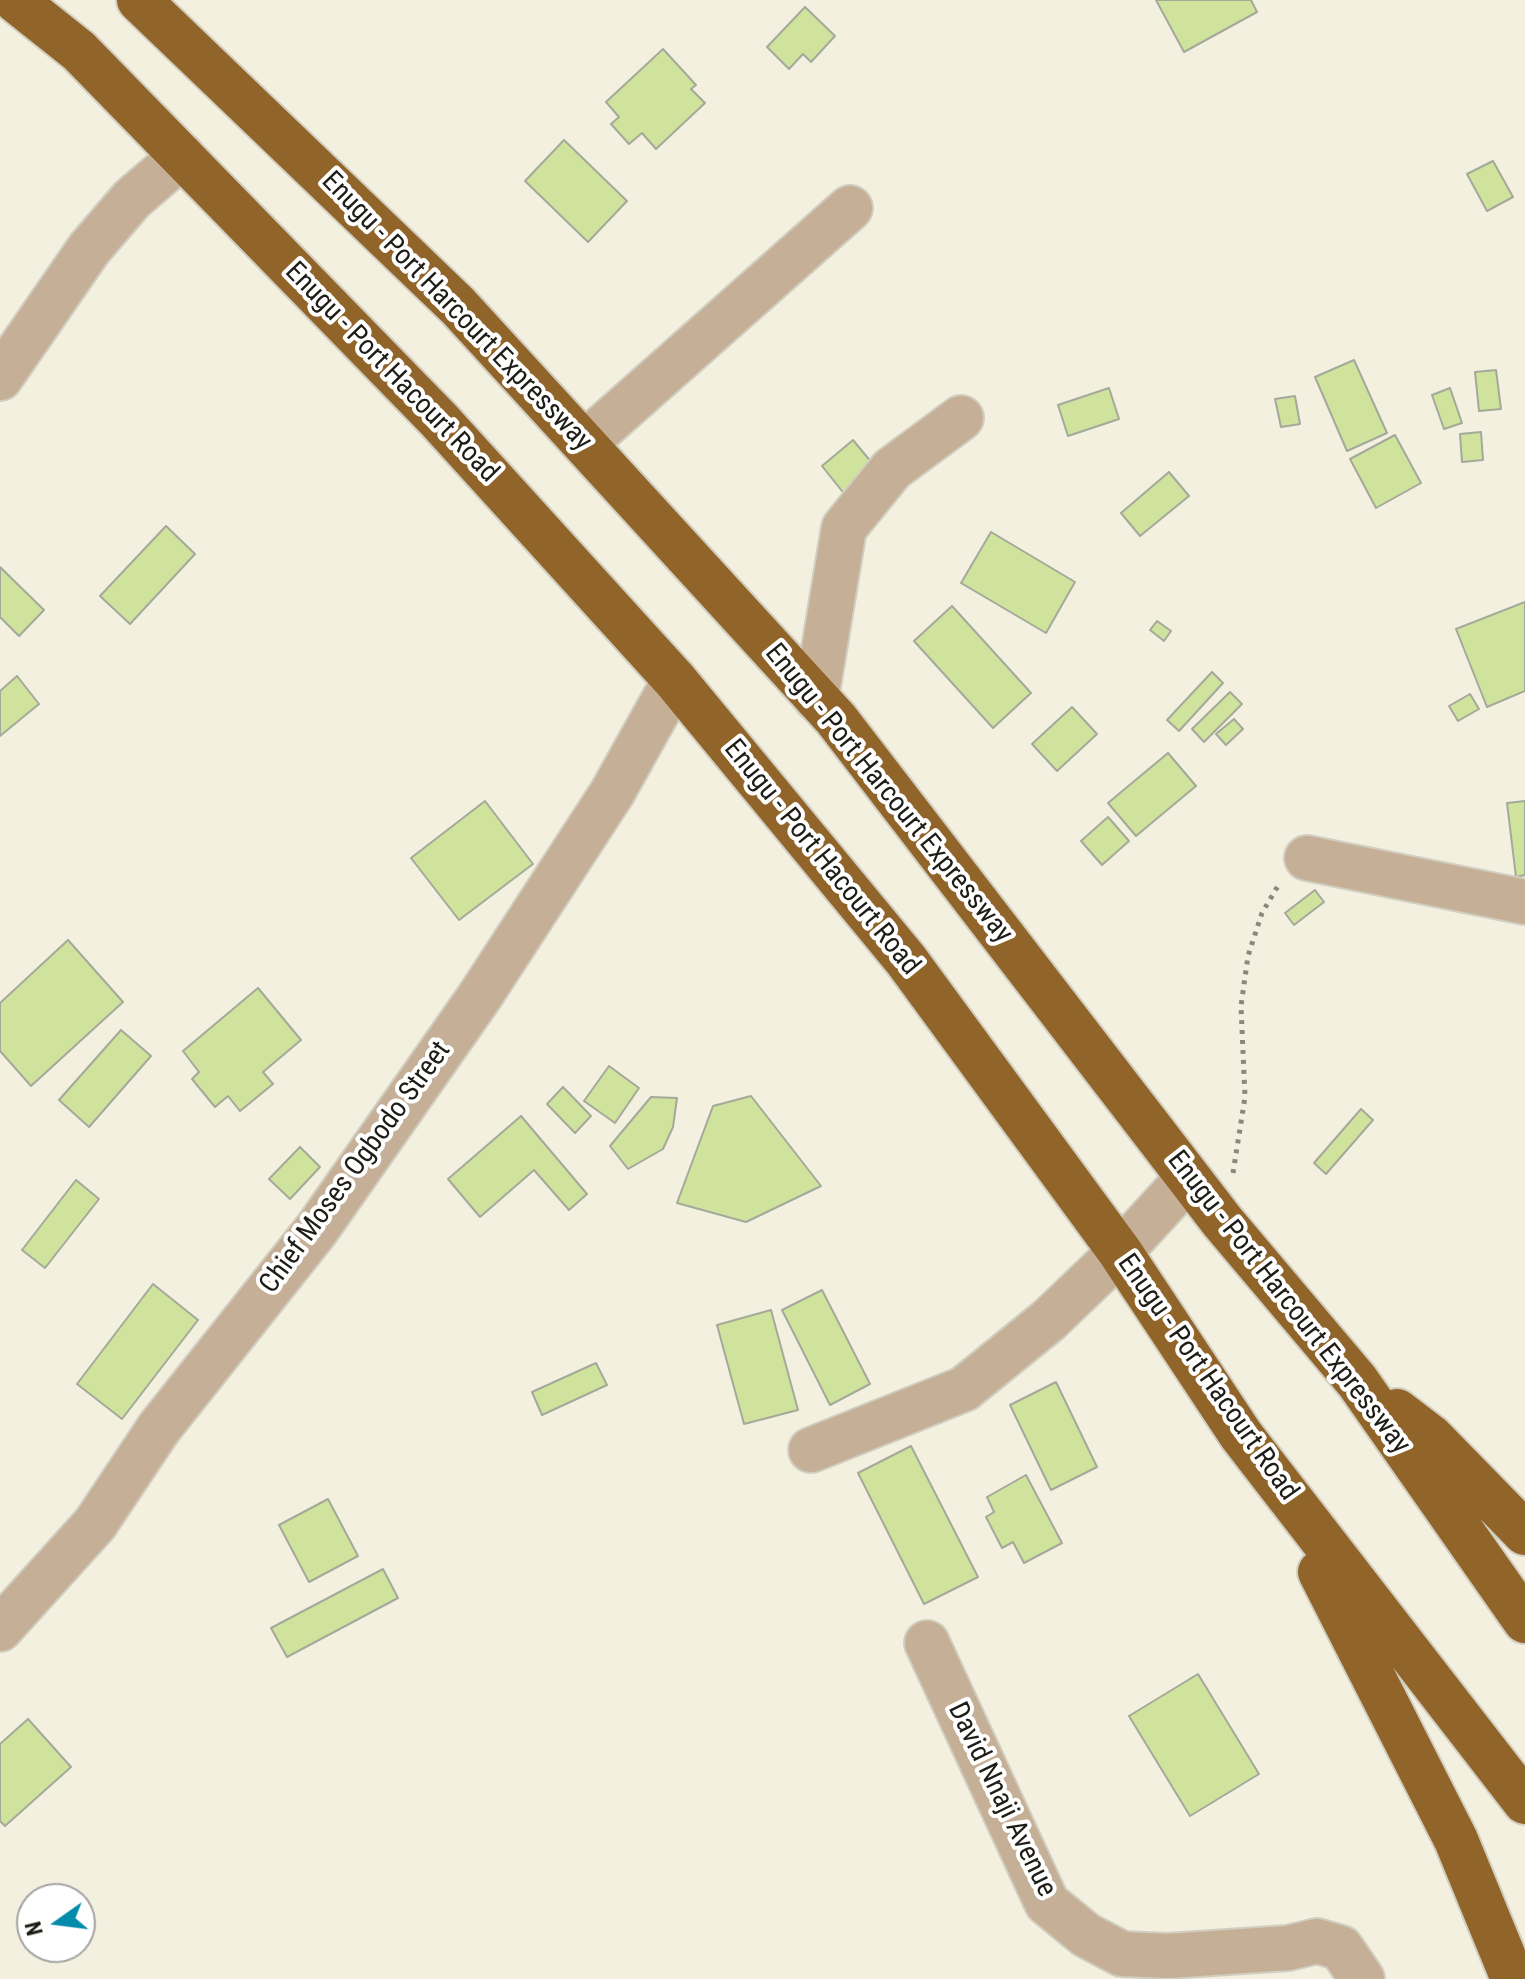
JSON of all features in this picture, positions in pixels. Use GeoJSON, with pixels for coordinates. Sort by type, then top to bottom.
{"type":"FeatureCollection","features":[{"type":"Feature","properties":{"kind":"highway","name":"Enugu - Port Hacourt Road"},"geometry":{"type":"LineString","coordinates":[[15,0],[79,51],[439,420],[675,680],[906,960],[1120,1252],[1241,1435],[1525,1802]]}},
{"type":"Feature","properties":{"kind":"highway","name":"Enugu - Port Harcourt Expressway"},"geometry":{"type":"LineString","coordinates":[[139,0],[458,306],[816,698],[1222,1221],[1357,1381],[1525,1621]]}},
{"type":"Feature","properties":{"kind":"highway"},"geometry":{"type":"LineString","coordinates":[[1357,1381],[1431,1437],[1525,1533]]}},
{"type":"Feature","properties":{"kind":"highway"},"geometry":{"type":"LineString","coordinates":[[1241,1435],[1333,1594],[1456,1840],[1513,1979]]}},
{"type":"Feature","properties":{"kind":"street"},"geometry":{"type":"LineString","coordinates":[[0,378],[89,249],[132,199],[182,156]]}},
{"type":"Feature","properties":{"kind":"street"},"geometry":{"type":"LineString","coordinates":[[585,443],[850,208]]}},
{"type":"Feature","properties":{"kind":"street"},"geometry":{"type":"LineString","coordinates":[[816,698],[844,528],[892,469],[961,418]]}},
{"type":"Feature","properties":{"kind":"street","name":"Chief Moses Ogbodo Street"},"geometry":{"type":"LineString","coordinates":[[0,1629],[95,1524],[159,1428],[317,1229],[480,996],[612,793],[675,680]]}},
{"type":"Feature","properties":{"kind":"street"},"geometry":{"type":"LineString","coordinates":[[1307,858],[1525,902]]}},
{"type":"Feature","properties":{"kind":"street"},"geometry":{"type":"LineString","coordinates":[[811,1450],[964,1389],[1049,1320],[1120,1252],[1188,1178]]}},
{"type":"Feature","properties":{"kind":"street","name":"David Nnaji Avenue"},"geometry":{"type":"LineString","coordinates":[[927,1643],[1047,1903],[1086,1935],[1122,1954],[1152,1955],[1288,1948],[1317,1941],[1341,1948],[1362,1979]]}},
{"type":"Feature","properties":{"kind":"path"},"geometry":{"type":"LineString","coordinates":[[1222,1221],[1240,1141],[1245,1097],[1241,1006],[1248,956],[1272,890],[1307,858]]}},
{"type":"Feature","properties":{"kind":"building"},"geometry":{"type":"Polygon","coordinates":[[[1156,0],[1251,0],[1257,12],[1184,52],[1156,0]]]}},
{"type":"Feature","properties":{"kind":"building"},"geometry":{"type":"Polygon","coordinates":[[[805,7],[835,36],[811,62],[803,54],[789,69],[767,47],[805,7]]]}},
{"type":"Feature","properties":{"kind":"building"},"geometry":{"type":"Polygon","coordinates":[[[663,49],[696,85],[691,89],[705,103],[656,149],[642,133],[629,144],[611,124],[619,117],[606,102],[663,49]]]}},
{"type":"Feature","properties":{"kind":"building"},"geometry":{"type":"Polygon","coordinates":[[[564,140],[627,201],[588,242],[525,181],[564,140]]]}},
{"type":"Feature","properties":{"kind":"building"},"geometry":{"type":"Polygon","coordinates":[[[1493,161],[1513,197],[1487,211],[1467,174],[1493,161]]]}},
{"type":"Feature","properties":{"kind":"building"},"geometry":{"type":"Polygon","coordinates":[[[1354,360],[1387,433],[1347,451],[1315,377],[1354,360]]]}},
{"type":"Feature","properties":{"kind":"building"},"geometry":{"type":"Polygon","coordinates":[[[1496,370],[1501,409],[1479,411],[1475,372],[1496,370]]]}},
{"type":"Feature","properties":{"kind":"building"},"geometry":{"type":"Polygon","coordinates":[[[1109,388],[1119,419],[1068,436],[1058,405],[1109,388]]]}},
{"type":"Feature","properties":{"kind":"building"},"geometry":{"type":"Polygon","coordinates":[[[1450,388],[1462,423],[1444,429],[1432,395],[1450,388]]]}},
{"type":"Feature","properties":{"kind":"building"},"geometry":{"type":"Polygon","coordinates":[[[1295,396],[1300,424],[1281,427],[1275,399],[1295,396]]]}},
{"type":"Feature","properties":{"kind":"building"},"geometry":{"type":"Polygon","coordinates":[[[1481,432],[1483,460],[1462,462],[1460,434],[1481,432]]]}},
{"type":"Feature","properties":{"kind":"building"},"geometry":{"type":"Polygon","coordinates":[[[1395,435],[1421,483],[1376,508],[1350,459],[1395,435]]]}},
{"type":"Feature","properties":{"kind":"building"},"geometry":{"type":"Polygon","coordinates":[[[853,440],[882,475],[850,501],[822,466],[853,440]]]}},
{"type":"Feature","properties":{"kind":"building"},"geometry":{"type":"Polygon","coordinates":[[[1169,472],[1189,496],[1140,536],[1121,513],[1169,472]]]}},
{"type":"Feature","properties":{"kind":"building"},"geometry":{"type":"Polygon","coordinates":[[[166,526],[195,554],[130,624],[100,596],[166,526]]]}},
{"type":"Feature","properties":{"kind":"building"},"geometry":{"type":"Polygon","coordinates":[[[991,532],[1075,582],[1046,633],[961,583],[991,532]]]}},
{"type":"Feature","properties":{"kind":"building"},"geometry":{"type":"Polygon","coordinates":[[[0,567],[44,610],[19,636],[0,617],[0,567]]]}},
{"type":"Feature","properties":{"kind":"building"},"geometry":{"type":"Polygon","coordinates":[[[1525,602],[1525,691],[1487,707],[1456,629],[1525,602]]]}},
{"type":"Feature","properties":{"kind":"building"},"geometry":{"type":"Polygon","coordinates":[[[952,606],[1031,693],[993,728],[914,641],[952,606]]]}},
{"type":"Feature","properties":{"kind":"building"},"geometry":{"type":"Polygon","coordinates":[[[1157,621],[1171,631],[1164,641],[1150,630],[1157,621]]]}},
{"type":"Feature","properties":{"kind":"building"},"geometry":{"type":"Polygon","coordinates":[[[1212,672],[1223,683],[1179,731],[1167,720],[1212,672]]]}},
{"type":"Feature","properties":{"kind":"building"},"geometry":{"type":"Polygon","coordinates":[[[17,676],[39,704],[0,736],[0,691],[17,676]]]}},
{"type":"Feature","properties":{"kind":"building"},"geometry":{"type":"Polygon","coordinates":[[[1230,692],[1242,704],[1204,742],[1192,729],[1230,692]]]}},
{"type":"Feature","properties":{"kind":"building"},"geometry":{"type":"Polygon","coordinates":[[[1470,694],[1479,709],[1458,721],[1449,706],[1470,694]]]}},
{"type":"Feature","properties":{"kind":"building"},"geometry":{"type":"Polygon","coordinates":[[[1072,707],[1097,734],[1057,771],[1032,744],[1072,707]]]}},
{"type":"Feature","properties":{"kind":"building"},"geometry":{"type":"Polygon","coordinates":[[[1234,719],[1243,729],[1226,745],[1216,734],[1234,719]]]}},
{"type":"Feature","properties":{"kind":"building"},"geometry":{"type":"Polygon","coordinates":[[[1168,753],[1196,786],[1136,836],[1108,803],[1168,753]]]}},
{"type":"Feature","properties":{"kind":"building"},"geometry":{"type":"Polygon","coordinates":[[[485,801],[533,864],[459,920],[411,858],[485,801]]]}},
{"type":"Feature","properties":{"kind":"building"},"geometry":{"type":"Polygon","coordinates":[[[1525,801],[1525,875],[1516,877],[1507,803],[1525,801]]]}},
{"type":"Feature","properties":{"kind":"building"},"geometry":{"type":"Polygon","coordinates":[[[1108,817],[1129,841],[1102,865],[1081,841],[1108,817]]]}},
{"type":"Feature","properties":{"kind":"building"},"geometry":{"type":"Polygon","coordinates":[[[1315,890],[1324,902],[1294,925],[1285,913],[1315,890]]]}},
{"type":"Feature","properties":{"kind":"building"},"geometry":{"type":"Polygon","coordinates":[[[68,940],[123,1002],[31,1086],[0,1051],[0,1003],[68,940]]]}},
{"type":"Feature","properties":{"kind":"building"},"geometry":{"type":"Polygon","coordinates":[[[258,988],[301,1040],[263,1072],[273,1084],[240,1111],[228,1096],[215,1107],[192,1079],[199,1072],[183,1051],[258,988]]]}},
{"type":"Feature","properties":{"kind":"building"},"geometry":{"type":"Polygon","coordinates":[[[121,1030],[151,1056],[89,1127],[59,1100],[121,1030]]]}},
{"type":"Feature","properties":{"kind":"building"},"geometry":{"type":"Polygon","coordinates":[[[609,1066],[639,1088],[615,1123],[584,1101],[609,1066]]]}},
{"type":"Feature","properties":{"kind":"building"},"geometry":{"type":"Polygon","coordinates":[[[563,1087],[591,1116],[575,1133],[547,1104],[563,1087]]]}},
{"type":"Feature","properties":{"kind":"building"},"geometry":{"type":"Polygon","coordinates":[[[751,1096],[821,1186],[746,1222],[677,1203],[713,1106],[751,1096]]]}},
{"type":"Feature","properties":{"kind":"building"},"geometry":{"type":"Polygon","coordinates":[[[651,1097],[677,1098],[673,1127],[663,1149],[628,1169],[610,1146],[651,1097]]]}},
{"type":"Feature","properties":{"kind":"building"},"geometry":{"type":"Polygon","coordinates":[[[1361,1109],[1373,1120],[1326,1174],[1314,1163],[1361,1109]]]}},
{"type":"Feature","properties":{"kind":"building"},"geometry":{"type":"Polygon","coordinates":[[[521,1116],[587,1194],[569,1210],[534,1170],[480,1217],[448,1179],[521,1116]]]}},
{"type":"Feature","properties":{"kind":"building"},"geometry":{"type":"Polygon","coordinates":[[[300,1147],[320,1167],[290,1199],[269,1179],[300,1147]]]}},
{"type":"Feature","properties":{"kind":"building"},"geometry":{"type":"Polygon","coordinates":[[[76,1180],[99,1199],[45,1268],[22,1250],[76,1180]]]}},
{"type":"Feature","properties":{"kind":"building"},"geometry":{"type":"Polygon","coordinates":[[[153,1284],[198,1320],[122,1419],[77,1384],[153,1284]]]}},
{"type":"Feature","properties":{"kind":"building"},"geometry":{"type":"Polygon","coordinates":[[[822,1290],[870,1384],[830,1405],[782,1310],[822,1290]]]}},
{"type":"Feature","properties":{"kind":"building"},"geometry":{"type":"Polygon","coordinates":[[[771,1310],[798,1410],[744,1424],[717,1325],[771,1310]]]}},
{"type":"Feature","properties":{"kind":"building"},"geometry":{"type":"Polygon","coordinates":[[[596,1363],[607,1385],[542,1415],[532,1392],[596,1363]]]}},
{"type":"Feature","properties":{"kind":"building"},"geometry":{"type":"Polygon","coordinates":[[[1056,1382],[1097,1467],[1051,1490],[1010,1405],[1056,1382]]]}},
{"type":"Feature","properties":{"kind":"building"},"geometry":{"type":"Polygon","coordinates":[[[911,1446],[978,1577],[924,1604],[858,1473],[911,1446]]]}},
{"type":"Feature","properties":{"kind":"building"},"geometry":{"type":"Polygon","coordinates":[[[1026,1475],[1062,1543],[1024,1563],[1013,1542],[1002,1548],[986,1517],[994,1512],[987,1497],[1026,1475]]]}},
{"type":"Feature","properties":{"kind":"building"},"geometry":{"type":"Polygon","coordinates":[[[328,1499],[358,1556],[309,1582],[279,1525],[328,1499]]]}},
{"type":"Feature","properties":{"kind":"building"},"geometry":{"type":"Polygon","coordinates":[[[383,1569],[398,1598],[287,1657],[271,1628],[383,1569]]]}},
{"type":"Feature","properties":{"kind":"building"},"geometry":{"type":"Polygon","coordinates":[[[1198,1674],[1259,1774],[1190,1816],[1129,1716],[1198,1674]]]}},
{"type":"Feature","properties":{"kind":"building"},"geometry":{"type":"Polygon","coordinates":[[[28,1719],[71,1767],[5,1826],[0,1821],[0,1744],[28,1719]]]}}]}
